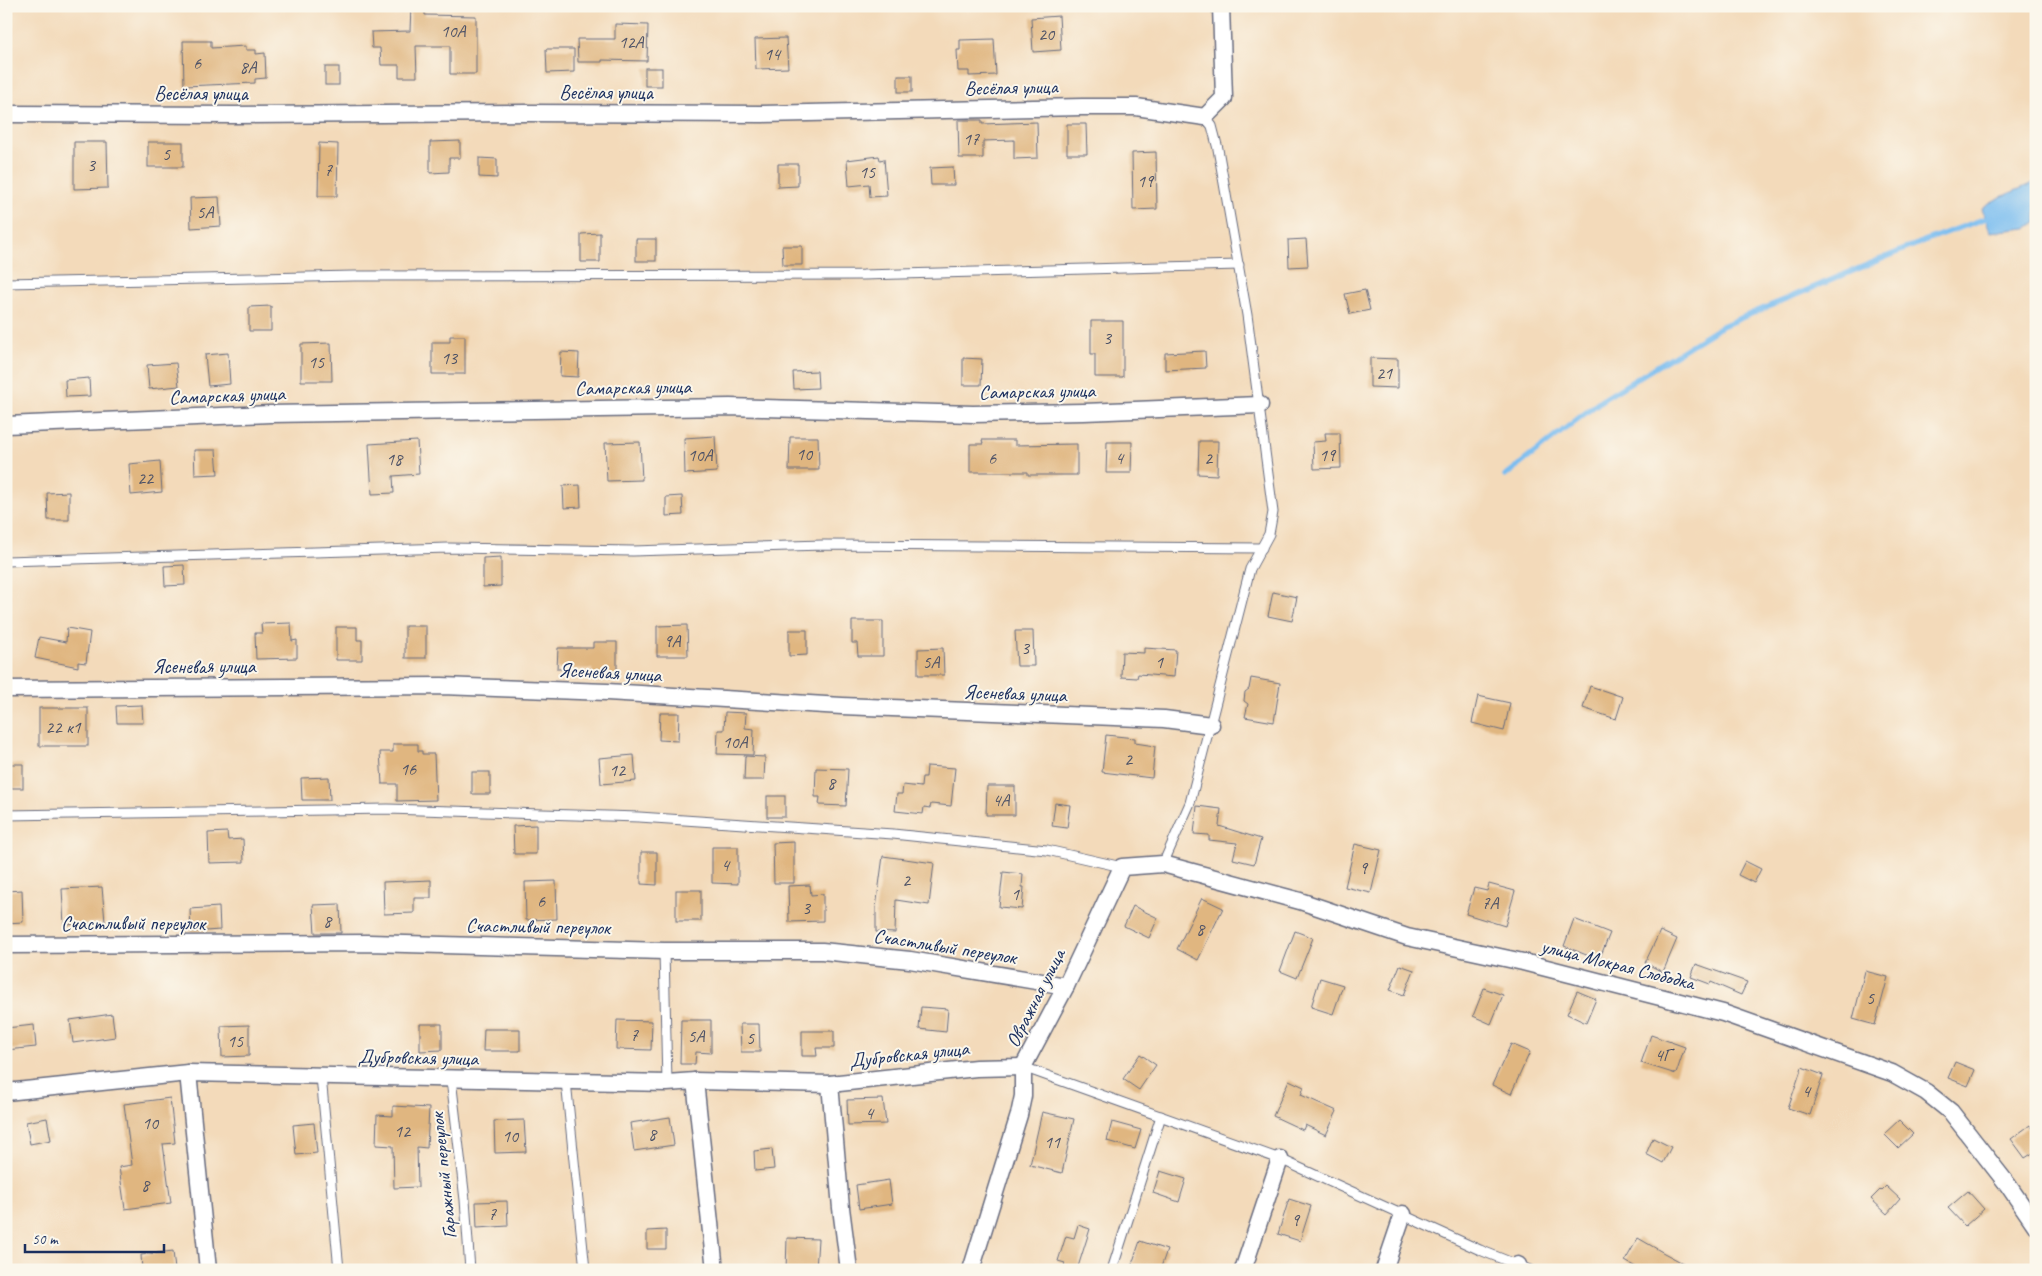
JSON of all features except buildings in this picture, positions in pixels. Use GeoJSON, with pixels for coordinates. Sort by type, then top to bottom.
{"type":"FeatureCollection","features":[{"type":"Feature","properties":{"kind":"street"},"geometry":{"type":"LineString","coordinates":[[1205,117],[1224,98],[1221,6]]}},
{"type":"Feature","properties":{"kind":"street","name":"Весёлая улица"},"geometry":{"type":"LineString","coordinates":[[6,114],[763,114],[1091,107],[1136,108],[1205,117]]}},
{"type":"Feature","properties":{"kind":"street","name":"Самарская улица"},"geometry":{"type":"LineString","coordinates":[[6,424],[280,414],[730,407],[973,414],[1260,405]]}},
{"type":"Feature","properties":{"kind":"street","name":"Ясеневая улица"},"geometry":{"type":"LineString","coordinates":[[6,689],[442,686],[617,693],[842,706],[1164,719],[1212,724]]}},
{"type":"Feature","properties":{"kind":"street","name":"улица Мокрая Слободка"},"geometry":{"type":"LineString","coordinates":[[1122,867],[1163,864],[1300,901],[1407,937],[1523,962],[1723,1013],[1892,1073],[1926,1092],[1951,1112],[2008,1185],[2036,1226]]}},
{"type":"Feature","properties":{"kind":"street","name":"Овражная улица"},"geometry":{"type":"LineString","coordinates":[[971,1270],[1019,1116],[1023,1096],[1023,1067],[1066,986],[1122,867]]}},
{"type":"Feature","properties":{"kind":"street","name":"Счастливый переулок"},"geometry":{"type":"LineString","coordinates":[[6,944],[369,943],[664,951],[822,951],[910,960],[1066,986]]}},
{"type":"Feature","properties":{"kind":"street","name":"Дубровская улица"},"geometry":{"type":"LineString","coordinates":[[6,1092],[188,1073],[566,1081],[830,1084],[976,1068],[1023,1067]]}},
{"type":"Feature","properties":{"kind":"street"},"geometry":{"type":"LineString","coordinates":[[188,1073],[208,1270]]}},
{"type":"Feature","properties":{"kind":"street"},"geometry":{"type":"LineString","coordinates":[[695,1081],[716,1270]]}},
{"type":"Feature","properties":{"kind":"street","name":"Дубровская улица"},"geometry":{"type":"LineString","coordinates":[[830,1084],[841,1208],[849,1270]]}},
{"type":"Feature","properties":{"kind":"street"},"geometry":{"type":"LineString","coordinates":[[1243,1270],[1280,1159]]}},
{"type":"Feature","properties":{"kind":"street"},"geometry":{"type":"LineString","coordinates":[[1384,1270],[1402,1214]]}},
{"type":"Feature","properties":{"kind":"lane"},"geometry":{"type":"LineString","coordinates":[[1163,864],[1190,803],[1212,724],[1250,569],[1269,534],[1273,512],[1260,405],[1239,265],[1218,148],[1212,126],[1205,117]]}},
{"type":"Feature","properties":{"kind":"lane"},"geometry":{"type":"LineString","coordinates":[[6,283],[354,276],[864,275],[1239,265]]}},
{"type":"Feature","properties":{"kind":"lane"},"geometry":{"type":"LineString","coordinates":[[6,561],[448,548],[633,552],[823,545],[1262,548]]}},
{"type":"Feature","properties":{"kind":"lane"},"geometry":{"type":"LineString","coordinates":[[6,815],[388,809],[639,817],[893,834],[1047,850],[1122,867]]}},
{"type":"Feature","properties":{"kind":"lane"},"geometry":{"type":"LineString","coordinates":[[664,951],[668,1082]]}},
{"type":"Feature","properties":{"kind":"lane"},"geometry":{"type":"LineString","coordinates":[[1023,1067],[1280,1159],[1522,1268]]}},
{"type":"Feature","properties":{"kind":"lane"},"geometry":{"type":"LineString","coordinates":[[321,1076],[340,1270]]}},
{"type":"Feature","properties":{"kind":"lane","name":"Гаражный переулок"},"geometry":{"type":"LineString","coordinates":[[451,1079],[470,1270]]}},
{"type":"Feature","properties":{"kind":"lane"},"geometry":{"type":"LineString","coordinates":[[566,1081],[585,1270]]}},
{"type":"Feature","properties":{"kind":"lane"},"geometry":{"type":"LineString","coordinates":[[1112,1270],[1161,1116]]}},
{"type":"Feature","properties":{"kind":"water"},"geometry":{"type":"Polygon","coordinates":[[[2036,181],[2036,223],[2026,228],[1990,232],[1982,208],[2036,181]]]}},
{"type":"Feature","properties":{"kind":"waterway"},"geometry":{"type":"LineString","coordinates":[[1505,476],[1602,400],[1722,326],[1929,239],[1992,216]]}}]}
